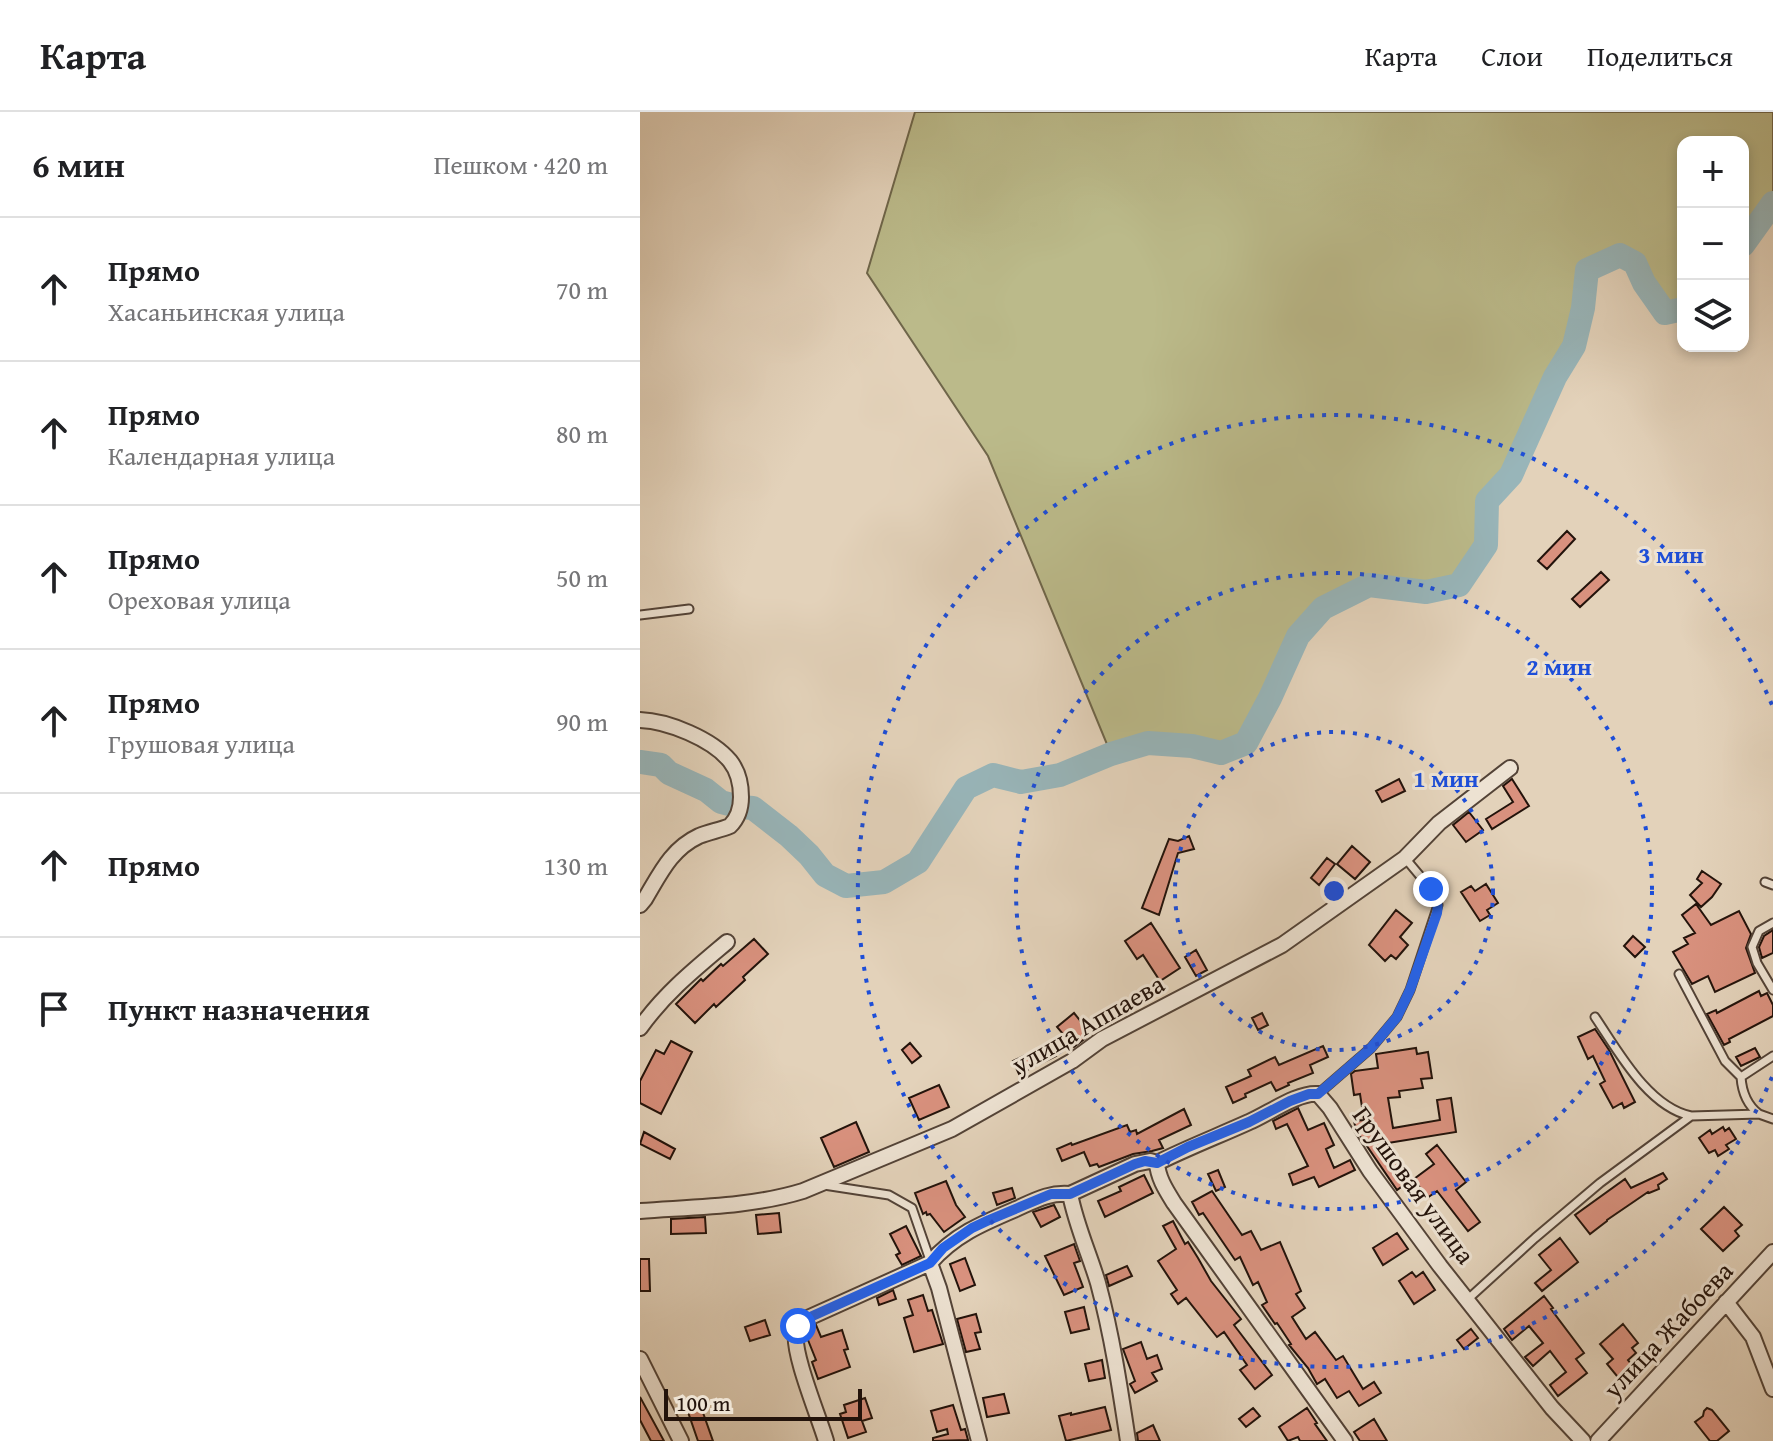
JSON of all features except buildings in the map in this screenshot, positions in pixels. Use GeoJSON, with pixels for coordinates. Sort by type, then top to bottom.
{"type":"FeatureCollection","features":[{"type":"Feature","properties":{"kind":"street"},"geometry":{"type":"LineString","coordinates":[[640,720],[671,725],[722,753],[735,769],[741,798],[738,814],[730,826],[697,837],[676,851],[640,905]]}},
{"type":"Feature","properties":{"kind":"street","name":"улица Аппаева"},"geometry":{"type":"LineString","coordinates":[[640,1211],[780,1198],[952,1129],[1072,1061],[1102,1039],[1282,945],[1405,858],[1448,815],[1510,768]]}},
{"type":"Feature","properties":{"kind":"street"},"geometry":{"type":"LineString","coordinates":[[640,1028],[668,993],[727,942]]}},
{"type":"Feature","properties":{"kind":"street","name":"Грушовая улица"},"geometry":{"type":"LineString","coordinates":[[826,1441],[799,1356],[796,1334],[798,1326],[808,1318],[930,1263],[943,1248],[972,1228],[1051,1194],[1070,1194],[1135,1164],[1145,1161],[1157,1163],[1300,1097],[1318,1094],[1370,1171],[1467,1300],[1552,1408],[1583,1441]]}},
{"type":"Feature","properties":{"kind":"street"},"geometry":{"type":"LineString","coordinates":[[1157,1163],[1161,1182],[1174,1203],[1345,1441]]}},
{"type":"Feature","properties":{"kind":"street"},"geometry":{"type":"LineString","coordinates":[[1070,1194],[1074,1217],[1099,1286],[1128,1441]]}},
{"type":"Feature","properties":{"kind":"street","name":"улица Жабоева"},"geometry":{"type":"LineString","coordinates":[[1598,1441],[1773,1252]]}},
{"type":"Feature","properties":{"kind":"street"},"geometry":{"type":"LineString","coordinates":[[930,1263],[979,1441]]}},
{"type":"Feature","properties":{"kind":"street"},"geometry":{"type":"LineString","coordinates":[[1726,1302],[1753,1337],[1773,1389]]}},
{"type":"Feature","properties":{"kind":"street"},"geometry":{"type":"LineString","coordinates":[[640,1359],[681,1441]]}},
{"type":"Feature","properties":{"kind":"lane"},"geometry":{"type":"LineString","coordinates":[[640,615],[689,609]]}},
{"type":"Feature","properties":{"kind":"lane"},"geometry":{"type":"LineString","coordinates":[[1318,1094],[1386,1031],[1397,1017],[1410,990],[1438,905],[1431,889],[1405,858]]}},
{"type":"Feature","properties":{"kind":"lane"},"geometry":{"type":"LineString","coordinates":[[1773,923],[1759,931],[1752,947],[1757,963],[1773,990]]}},
{"type":"Feature","properties":{"kind":"lane"},"geometry":{"type":"LineString","coordinates":[[1679,974],[1717,1048],[1730,1068],[1741,1077],[1743,1093],[1753,1110],[1773,1119]]}},
{"type":"Feature","properties":{"kind":"lane"},"geometry":{"type":"LineString","coordinates":[[1595,1017],[1644,1086],[1673,1110],[1691,1116],[1759,1114]]}},
{"type":"Feature","properties":{"kind":"lane"},"geometry":{"type":"LineString","coordinates":[[1741,1077],[1773,1056]]}},
{"type":"Feature","properties":{"kind":"lane"},"geometry":{"type":"LineString","coordinates":[[1467,1300],[1600,1183],[1691,1116]]}},
{"type":"Feature","properties":{"kind":"lane"},"geometry":{"type":"LineString","coordinates":[[818,1184],[889,1195],[912,1208],[930,1263]]}},
{"type":"Feature","properties":{"kind":"shaded area"},"geometry":{"type":"Polygon","coordinates":[[[915,112],[1773,112],[1773,203],[1749,237],[1749,136],[1677,136],[1677,310],[1665,313],[1644,283],[1635,263],[1620,255],[1587,270],[1583,308],[1574,346],[1555,377],[1511,475],[1487,501],[1486,545],[1459,585],[1426,592],[1369,585],[1323,608],[1298,636],[1246,743],[1221,753],[1192,746],[1148,743],[1111,754],[988,456],[867,273],[915,112]]]}},
{"type":"Feature","properties":{"kind":"waterway"},"geometry":{"type":"LineString","coordinates":[[1749,237],[1773,203]]}},
{"type":"Feature","properties":{"kind":"waterway"},"geometry":{"type":"LineString","coordinates":[[640,762],[661,765],[669,773],[706,790],[721,802],[753,808],[789,836],[825,875],[846,886],[884,882],[918,862],[966,788],[993,775],[1021,782],[1060,775],[1148,743],[1192,746],[1221,753],[1246,743],[1298,636],[1323,608],[1369,585],[1426,592],[1459,585],[1486,545],[1487,501],[1511,475],[1555,377],[1574,346],[1583,308],[1587,270],[1620,255],[1635,263],[1644,283],[1665,313],[1677,310]]}},
{"type":"Feature","properties":{"kind":"route"},"geometry":{"type":"LineString","coordinates":[[798,1326],[808,1318],[930,1263],[943,1248],[989,1220],[1051,1194],[1070,1194],[1135,1164],[1145,1161],[1157,1163],[1290,1101],[1318,1094],[1371,1048],[1397,1017],[1410,990],[1437,913],[1437,898],[1431,889]]}}]}
